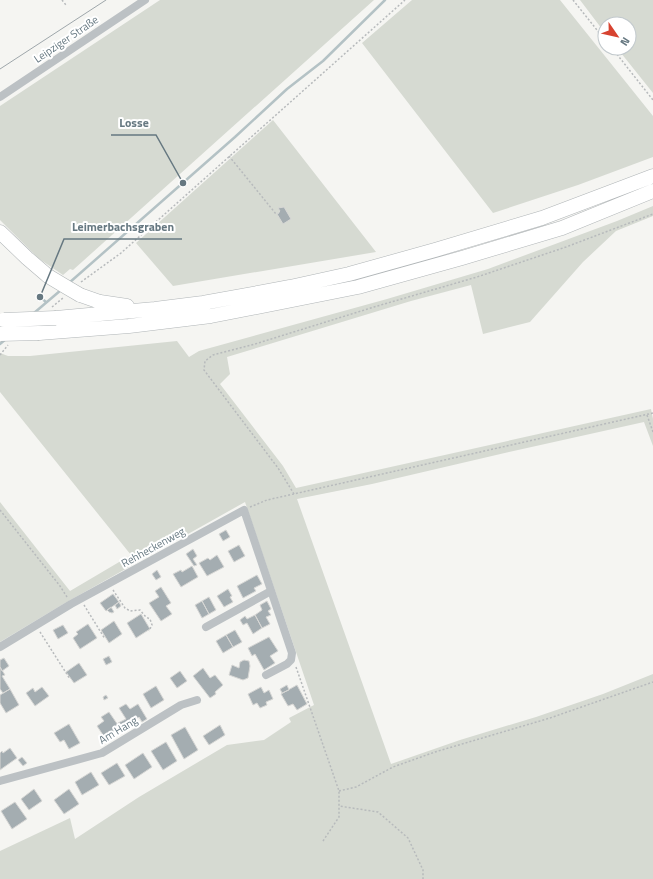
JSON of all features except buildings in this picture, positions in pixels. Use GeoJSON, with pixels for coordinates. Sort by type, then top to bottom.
{"type":"FeatureCollection","features":[{"type":"Feature","properties":{"kind":"highway"},"geometry":{"type":"LineString","coordinates":[[1,325],[56,318],[155,309],[232,298],[349,274],[542,218],[653,176]]}},
{"type":"Feature","properties":{"kind":"highway"},"geometry":{"type":"LineString","coordinates":[[1,325],[39,333],[129,326],[197,318],[358,287],[562,228],[653,191]]}},
{"type":"Feature","properties":{"kind":"highway"},"geometry":{"type":"LineString","coordinates":[[0,232],[48,276],[80,294],[100,302],[155,309]]}},
{"type":"Feature","properties":{"kind":"street","name":"Leipziger Straße"},"geometry":{"type":"LineString","coordinates":[[0,96],[145,0]]}},
{"type":"Feature","properties":{"kind":"street"},"geometry":{"type":"LineString","coordinates":[[244,510],[292,653],[287,664],[266,675]]}},
{"type":"Feature","properties":{"kind":"street","name":"Rehheckenweg"},"geometry":{"type":"LineString","coordinates":[[0,647],[71,604],[244,510]]}},
{"type":"Feature","properties":{"kind":"street"},"geometry":{"type":"LineString","coordinates":[[206,627],[271,591]]}},
{"type":"Feature","properties":{"kind":"street","name":"Am Hang"},"geometry":{"type":"LineString","coordinates":[[0,782],[102,753],[181,705],[197,700]]}},
{"type":"Feature","properties":{"kind":"path"},"geometry":{"type":"LineString","coordinates":[[62,0],[66,5]]}},
{"type":"Feature","properties":{"kind":"path"},"geometry":{"type":"LineString","coordinates":[[84,280],[121,253],[405,0]]}},
{"type":"Feature","properties":{"kind":"path"},"geometry":{"type":"LineString","coordinates":[[573,0],[597,30]]}},
{"type":"Feature","properties":{"kind":"path"},"geometry":{"type":"LineString","coordinates":[[618,56],[653,100]]}},
{"type":"Feature","properties":{"kind":"path"},"geometry":{"type":"LineString","coordinates":[[229,156],[276,214]]}},
{"type":"Feature","properties":{"kind":"path"},"geometry":{"type":"LineString","coordinates":[[294,494],[278,468],[204,370],[205,361],[213,355],[255,344],[477,277],[566,248],[653,214]]}},
{"type":"Feature","properties":{"kind":"path"},"geometry":{"type":"LineString","coordinates":[[0,355],[4,349]]}},
{"type":"Feature","properties":{"kind":"path"},"geometry":{"type":"LineString","coordinates":[[244,510],[267,500],[653,412]]}},
{"type":"Feature","properties":{"kind":"path"},"geometry":{"type":"LineString","coordinates":[[647,414],[653,432]]}},
{"type":"Feature","properties":{"kind":"path"},"geometry":{"type":"LineString","coordinates":[[0,510],[60,586],[71,604]]}},
{"type":"Feature","properties":{"kind":"path"},"geometry":{"type":"LineString","coordinates":[[115,593],[125,608],[130,611],[140,610],[150,619],[152,625],[149,631]]}},
{"type":"Feature","properties":{"kind":"path"},"geometry":{"type":"LineString","coordinates":[[84,605],[105,639]]}},
{"type":"Feature","properties":{"kind":"path"},"geometry":{"type":"LineString","coordinates":[[39,631],[70,679]]}},
{"type":"Feature","properties":{"kind":"path"},"geometry":{"type":"LineString","coordinates":[[292,653],[339,791],[339,817],[323,841]]}},
{"type":"Feature","properties":{"kind":"path"},"geometry":{"type":"LineString","coordinates":[[339,791],[356,787],[393,767],[435,752],[550,718],[653,682]]}},
{"type":"Feature","properties":{"kind":"path"},"geometry":{"type":"LineString","coordinates":[[339,806],[378,812],[408,838],[422,870],[423,879]]}},
{"type":"Feature","properties":{"kind":"shaded area"},"geometry":{"type":"Polygon","coordinates":[[[160,0],[374,0],[73,270],[70,269],[63,275],[38,258],[0,220],[0,106],[160,0]]]}},
{"type":"Feature","properties":{"kind":"shaded area"},"geometry":{"type":"Polygon","coordinates":[[[412,0],[560,0],[597,46],[597,56],[605,56],[653,116],[653,157],[578,185],[493,213],[362,43],[412,0]]]}},
{"type":"Feature","properties":{"kind":"shaded area"},"geometry":{"type":"Polygon","coordinates":[[[580,0],[653,0],[653,93],[623,56],[637,56],[637,16],[597,16],[597,22],[580,0]]]}},
{"type":"Feature","properties":{"kind":"shaded area"},"geometry":{"type":"Polygon","coordinates":[[[273,120],[376,252],[173,286],[136,243],[273,120]]]}},
{"type":"Feature","properties":{"kind":"shaded area"},"geometry":{"type":"Polygon","coordinates":[[[653,206],[653,216],[616,231],[583,262],[530,322],[483,334],[471,285],[411,301],[227,357],[230,374],[220,384],[283,466],[296,488],[651,409],[653,419],[653,446],[644,422],[372,484],[297,499],[391,764],[603,694],[653,674],[653,879],[0,879],[0,851],[70,818],[75,839],[139,797],[227,745],[264,740],[291,722],[289,718],[314,705],[245,502],[65,603],[0,642],[0,502],[70,591],[131,555],[0,392],[0,353],[8,356],[30,356],[177,341],[189,357],[199,351],[387,299],[488,269],[653,206]]]}},
{"type":"Feature","properties":{"kind":"waterway"},"geometry":{"type":"LineString","coordinates":[[69,283],[235,137],[287,89],[323,61],[385,0]]}},
{"type":"Feature","properties":{"kind":"waterway"},"geometry":{"type":"LineString","coordinates":[[34,313],[61,290]]}},
{"type":"Feature","properties":{"kind":"waterway"},"geometry":{"type":"LineString","coordinates":[[40,297],[46,302]]}},
{"type":"Feature","properties":{"kind":"waterway"},"geometry":{"type":"LineString","coordinates":[[0,344],[6,339]]}},
{"type":"Feature","properties":{"kind":"tram line"},"geometry":{"type":"LineString","coordinates":[[0,69],[106,0]]}},
{"type":"Feature","properties":{"kind":"place","name":"Losse"},"geometry":{"type":"Point","coordinates":[183,183]}},
{"type":"Feature","properties":{"kind":"place","name":"Leimerbachsgraben"},"geometry":{"type":"Point","coordinates":[40,297]}}]}
